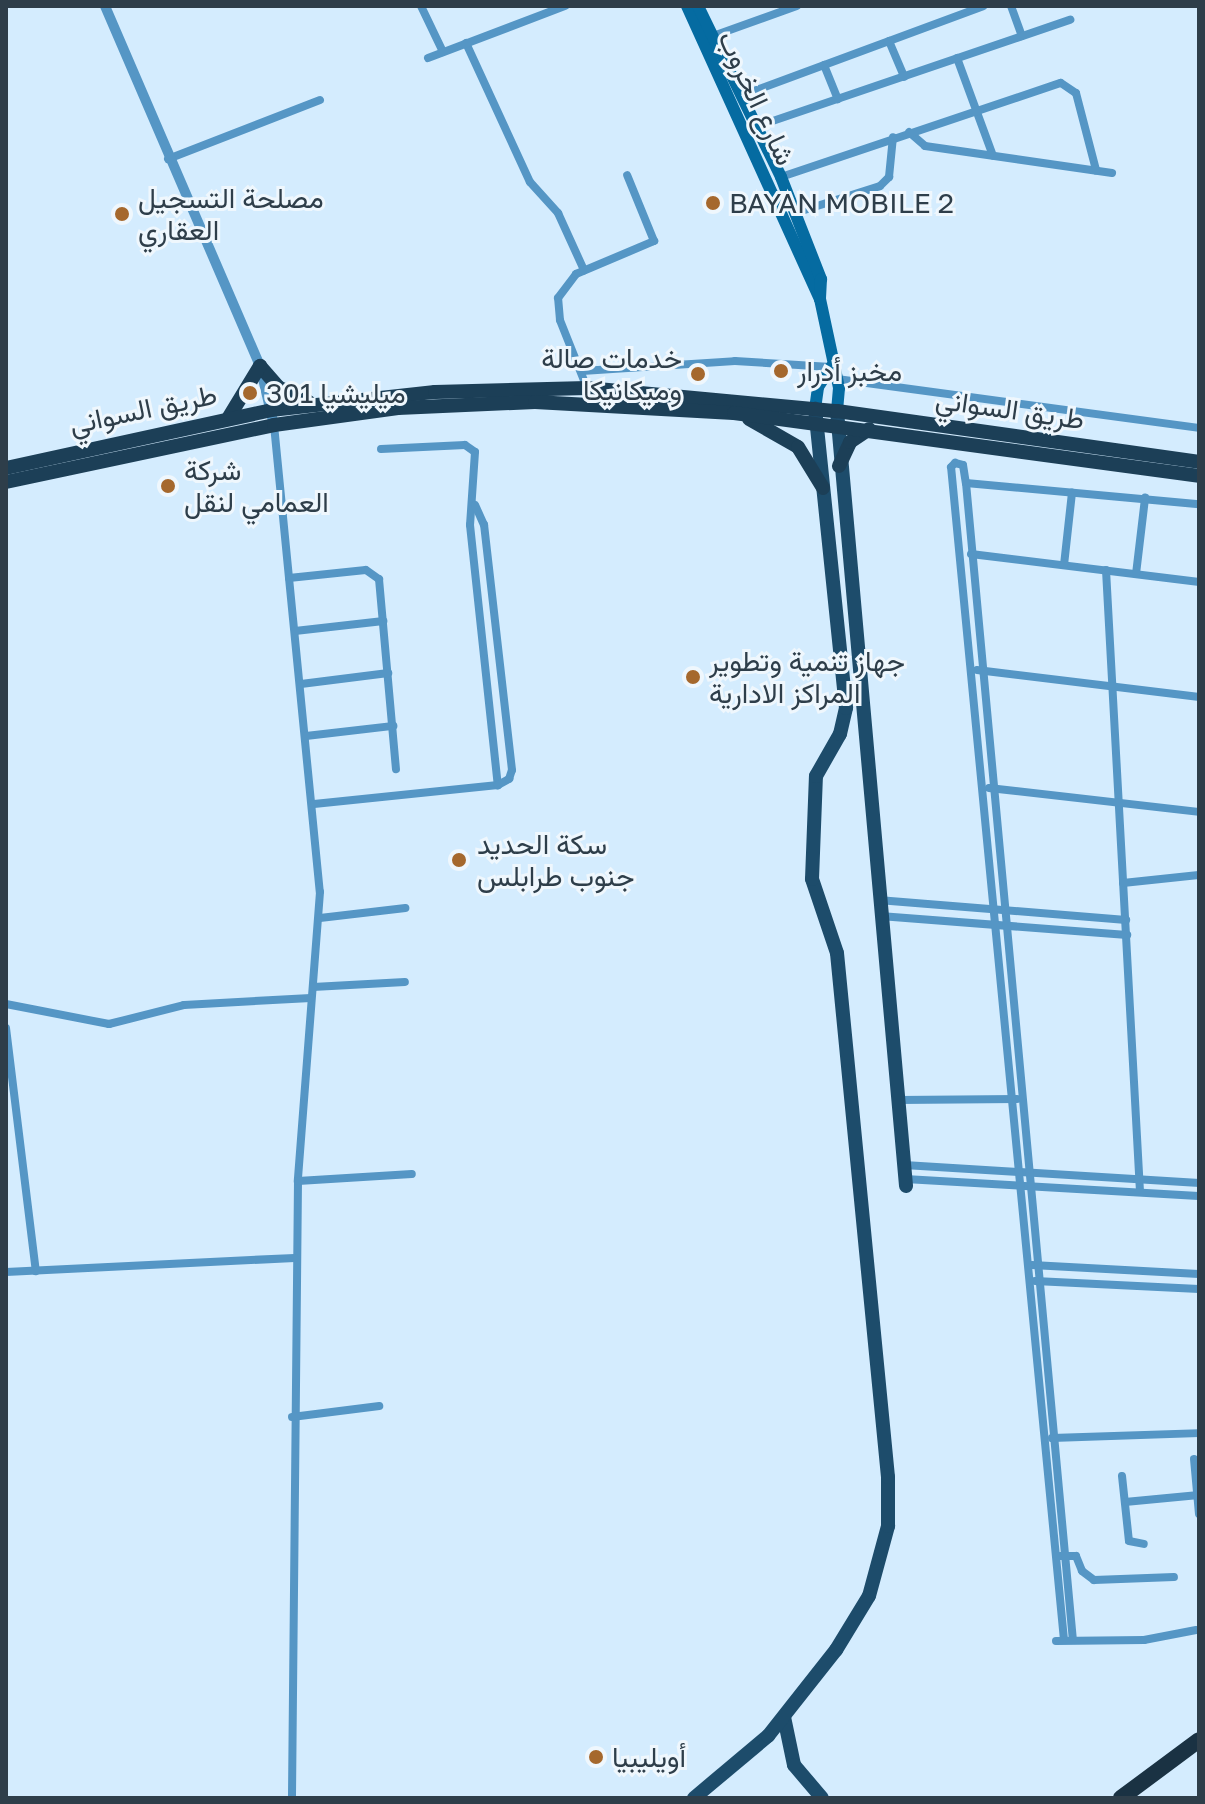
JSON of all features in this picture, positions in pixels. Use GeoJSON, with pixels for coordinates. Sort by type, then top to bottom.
{"type":"FeatureCollection","features":[{"type":"Feature","properties":{"kind":"highway"},"geometry":{"type":"LineString","coordinates":[[229,417],[260,366],[289,395],[317,404]]}},
{"type":"Feature","properties":{"kind":"highway","name":"طريق السواني"},"geometry":{"type":"LineString","coordinates":[[6,468],[229,417],[273,417],[561,395],[587,388],[1199,462]]}},
{"type":"Feature","properties":{"kind":"highway","name":"طريق السواني"},"geometry":{"type":"LineString","coordinates":[[6,482],[317,404],[435,392],[561,395],[734,413],[815,415]]}},
{"type":"Feature","properties":{"kind":"highway"},"geometry":{"type":"LineString","coordinates":[[734,413],[798,447],[823,488]]}},
{"type":"Feature","properties":{"kind":"highway","name":"طريق السواني"},"geometry":{"type":"LineString","coordinates":[[837,418],[869,429],[1199,476]]}},
{"type":"Feature","properties":{"kind":"highway"},"geometry":{"type":"LineString","coordinates":[[839,466],[850,442],[869,429]]}},
{"type":"Feature","properties":{"kind":"highway"},"geometry":{"type":"LineString","coordinates":[[1121,1798],[1199,1740]]}},
{"type":"Feature","properties":{"kind":"main road","name":"شارع الخروب"},"geometry":{"type":"LineString","coordinates":[[687,6],[769,165],[781,177],[821,279],[820,299]]}},
{"type":"Feature","properties":{"kind":"main road","name":"شارع الخروب"},"geometry":{"type":"LineString","coordinates":[[698,6],[758,126],[769,165],[820,299],[834,373],[837,418]]}},
{"type":"Feature","properties":{"kind":"main road"},"geometry":{"type":"LineString","coordinates":[[694,1798],[738,1766],[784,1717],[869,1596],[884,1550],[889,1502],[837,953],[812,872],[816,776],[845,715],[815,415],[818,387],[834,373]]}},
{"type":"Feature","properties":{"kind":"main road"},"geometry":{"type":"LineString","coordinates":[[837,418],[877,900],[905,1176]]}},
{"type":"Feature","properties":{"kind":"main road"},"geometry":{"type":"LineString","coordinates":[[838,631],[856,631]]}},
{"type":"Feature","properties":{"kind":"main road"},"geometry":{"type":"LineString","coordinates":[[784,1717],[794,1765],[822,1798]]}},
{"type":"Feature","properties":{"kind":"street"},"geometry":{"type":"LineString","coordinates":[[105,6],[168,159],[260,366],[273,417],[314,804],[320,918],[311,998],[295,1258],[292,1798]]}},
{"type":"Feature","properties":{"kind":"street"},"geometry":{"type":"LineString","coordinates":[[421,6],[443,52]]}},
{"type":"Feature","properties":{"kind":"street"},"geometry":{"type":"LineString","coordinates":[[428,58],[565,6]]}},
{"type":"Feature","properties":{"kind":"street"},"geometry":{"type":"LineString","coordinates":[[713,36],[797,6]]}},
{"type":"Feature","properties":{"kind":"street"},"geometry":{"type":"LineString","coordinates":[[743,95],[983,6]]}},
{"type":"Feature","properties":{"kind":"street"},"geometry":{"type":"LineString","coordinates":[[1011,6],[1022,36]]}},
{"type":"Feature","properties":{"kind":"street"},"geometry":{"type":"LineString","coordinates":[[758,126],[1070,20]]}},
{"type":"Feature","properties":{"kind":"street"},"geometry":{"type":"LineString","coordinates":[[889,41],[904,77]]}},
{"type":"Feature","properties":{"kind":"street"},"geometry":{"type":"LineString","coordinates":[[466,43],[530,182],[558,213],[584,270]]}},
{"type":"Feature","properties":{"kind":"street"},"geometry":{"type":"LineString","coordinates":[[957,58],[993,156]]}},
{"type":"Feature","properties":{"kind":"street"},"geometry":{"type":"LineString","coordinates":[[824,65],[838,99]]}},
{"type":"Feature","properties":{"kind":"street"},"geometry":{"type":"LineString","coordinates":[[781,177],[1061,83],[1070,85],[1096,170]]}},
{"type":"Feature","properties":{"kind":"street"},"geometry":{"type":"LineString","coordinates":[[168,159],[320,100]]}},
{"type":"Feature","properties":{"kind":"street"},"geometry":{"type":"LineString","coordinates":[[909,132],[925,146],[1112,173]]}},
{"type":"Feature","properties":{"kind":"street"},"geometry":{"type":"LineString","coordinates":[[795,213],[880,186],[889,177],[893,137]]}},
{"type":"Feature","properties":{"kind":"street"},"geometry":{"type":"LineString","coordinates":[[587,388],[557,305],[565,284],[584,270],[654,241],[627,175]]}},
{"type":"Feature","properties":{"kind":"street"},"geometry":{"type":"LineString","coordinates":[[582,371],[735,361],[1199,428]]}},
{"type":"Feature","properties":{"kind":"street"},"geometry":{"type":"LineString","coordinates":[[381,449],[469,445],[475,452],[475,505],[470,525],[498,785]]}},
{"type":"Feature","properties":{"kind":"street"},"geometry":{"type":"LineString","coordinates":[[977,670],[966,483],[963,465],[953,464],[977,670],[1018,1098],[1033,1265],[1043,1438],[1060,1556]]}},
{"type":"Feature","properties":{"kind":"street"},"geometry":{"type":"LineString","coordinates":[[966,483],[1199,504]]}},
{"type":"Feature","properties":{"kind":"street"},"geometry":{"type":"LineString","coordinates":[[1064,565],[1072,492]]}},
{"type":"Feature","properties":{"kind":"street"},"geometry":{"type":"LineString","coordinates":[[1136,574],[1145,498]]}},
{"type":"Feature","properties":{"kind":"street"},"geometry":{"type":"LineString","coordinates":[[314,804],[498,785],[512,770],[484,525],[475,505]]}},
{"type":"Feature","properties":{"kind":"street"},"geometry":{"type":"LineString","coordinates":[[971,554],[1199,582]]}},
{"type":"Feature","properties":{"kind":"street"},"geometry":{"type":"LineString","coordinates":[[1106,570],[1140,1192]]}},
{"type":"Feature","properties":{"kind":"street"},"geometry":{"type":"LineString","coordinates":[[289,578],[371,571],[380,584],[396,769]]}},
{"type":"Feature","properties":{"kind":"street"},"geometry":{"type":"LineString","coordinates":[[295,631],[383,621]]}},
{"type":"Feature","properties":{"kind":"street"},"geometry":{"type":"LineString","coordinates":[[977,670],[1199,697]]}},
{"type":"Feature","properties":{"kind":"street"},"geometry":{"type":"LineString","coordinates":[[301,684],[388,673]]}},
{"type":"Feature","properties":{"kind":"street"},"geometry":{"type":"LineString","coordinates":[[306,736],[393,726]]}},
{"type":"Feature","properties":{"kind":"street"},"geometry":{"type":"LineString","coordinates":[[989,788],[1199,812]]}},
{"type":"Feature","properties":{"kind":"street"},"geometry":{"type":"LineString","coordinates":[[1123,883],[1199,875]]}},
{"type":"Feature","properties":{"kind":"street"},"geometry":{"type":"LineString","coordinates":[[877,900],[1126,920]]}},
{"type":"Feature","properties":{"kind":"street"},"geometry":{"type":"LineString","coordinates":[[320,918],[405,908]]}},
{"type":"Feature","properties":{"kind":"street"},"geometry":{"type":"LineString","coordinates":[[879,916],[1127,935]]}},
{"type":"Feature","properties":{"kind":"street"},"geometry":{"type":"LineString","coordinates":[[313,987],[405,982]]}},
{"type":"Feature","properties":{"kind":"street"},"geometry":{"type":"LineString","coordinates":[[6,1004],[109,1024],[184,1005],[311,998]]}},
{"type":"Feature","properties":{"kind":"street"},"geometry":{"type":"LineString","coordinates":[[6,1028],[36,1271]]}},
{"type":"Feature","properties":{"kind":"street"},"geometry":{"type":"LineString","coordinates":[[898,1100],[1018,1098]]}},
{"type":"Feature","properties":{"kind":"street"},"geometry":{"type":"LineString","coordinates":[[905,1176],[1024,1170],[1199,1183]]}},
{"type":"Feature","properties":{"kind":"street"},"geometry":{"type":"LineString","coordinates":[[298,1181],[412,1174]]}},
{"type":"Feature","properties":{"kind":"street"},"geometry":{"type":"LineString","coordinates":[[905,1176],[1199,1196]]}},
{"type":"Feature","properties":{"kind":"street"},"geometry":{"type":"LineString","coordinates":[[6,1272],[295,1258]]}},
{"type":"Feature","properties":{"kind":"street"},"geometry":{"type":"LineString","coordinates":[[1033,1265],[1199,1274]]}},
{"type":"Feature","properties":{"kind":"street"},"geometry":{"type":"LineString","coordinates":[[1034,1281],[1199,1289]]}},
{"type":"Feature","properties":{"kind":"street"},"geometry":{"type":"LineString","coordinates":[[1034,1281],[1054,1438],[1065,1640],[1144,1640],[1196,1630]]}},
{"type":"Feature","properties":{"kind":"street"},"geometry":{"type":"LineString","coordinates":[[292,1417],[379,1406]]}},
{"type":"Feature","properties":{"kind":"street"},"geometry":{"type":"LineString","coordinates":[[1043,1438],[1199,1433]]}},
{"type":"Feature","properties":{"kind":"street"},"geometry":{"type":"LineString","coordinates":[[1194,1459],[1199,1514]]}},
{"type":"Feature","properties":{"kind":"street"},"geometry":{"type":"LineString","coordinates":[[1122,1476],[1129,1541],[1144,1544]]}},
{"type":"Feature","properties":{"kind":"street"},"geometry":{"type":"LineString","coordinates":[[1125,1502],[1198,1495]]}},
{"type":"Feature","properties":{"kind":"street"},"geometry":{"type":"LineString","coordinates":[[1060,1556],[1076,1556],[1085,1575],[1094,1580],[1174,1577]]}},
{"type":"Feature","properties":{"kind":"place","name":"BAYAN MOBILE 2"},"geometry":{"type":"Point","coordinates":[713,203]}},
{"type":"Feature","properties":{"kind":"place","name":"مصلحة التسجيل العقاري"},"geometry":{"type":"Point","coordinates":[122,214]}},
{"type":"Feature","properties":{"kind":"place","name":"مخبز أدرار"},"geometry":{"type":"Point","coordinates":[781,371]}},
{"type":"Feature","properties":{"kind":"place","name":"خدمات صالة وميكانيكا"},"geometry":{"type":"Point","coordinates":[698,374]}},
{"type":"Feature","properties":{"kind":"place","name":"ميليشيا 301"},"geometry":{"type":"Point","coordinates":[250,393]}},
{"type":"Feature","properties":{"kind":"place","name":"شركة العمامي لنقل"},"geometry":{"type":"Point","coordinates":[168,486]}},
{"type":"Feature","properties":{"kind":"place","name":"جهاز تنمية وتطوير المراكز الادارية"},"geometry":{"type":"Point","coordinates":[693,677]}},
{"type":"Feature","properties":{"kind":"place","name":"سكة الحديد جنوب طرابلس"},"geometry":{"type":"Point","coordinates":[459,860]}},
{"type":"Feature","properties":{"kind":"place","name":"أويليبيا"},"geometry":{"type":"Point","coordinates":[596,1757]}}]}
